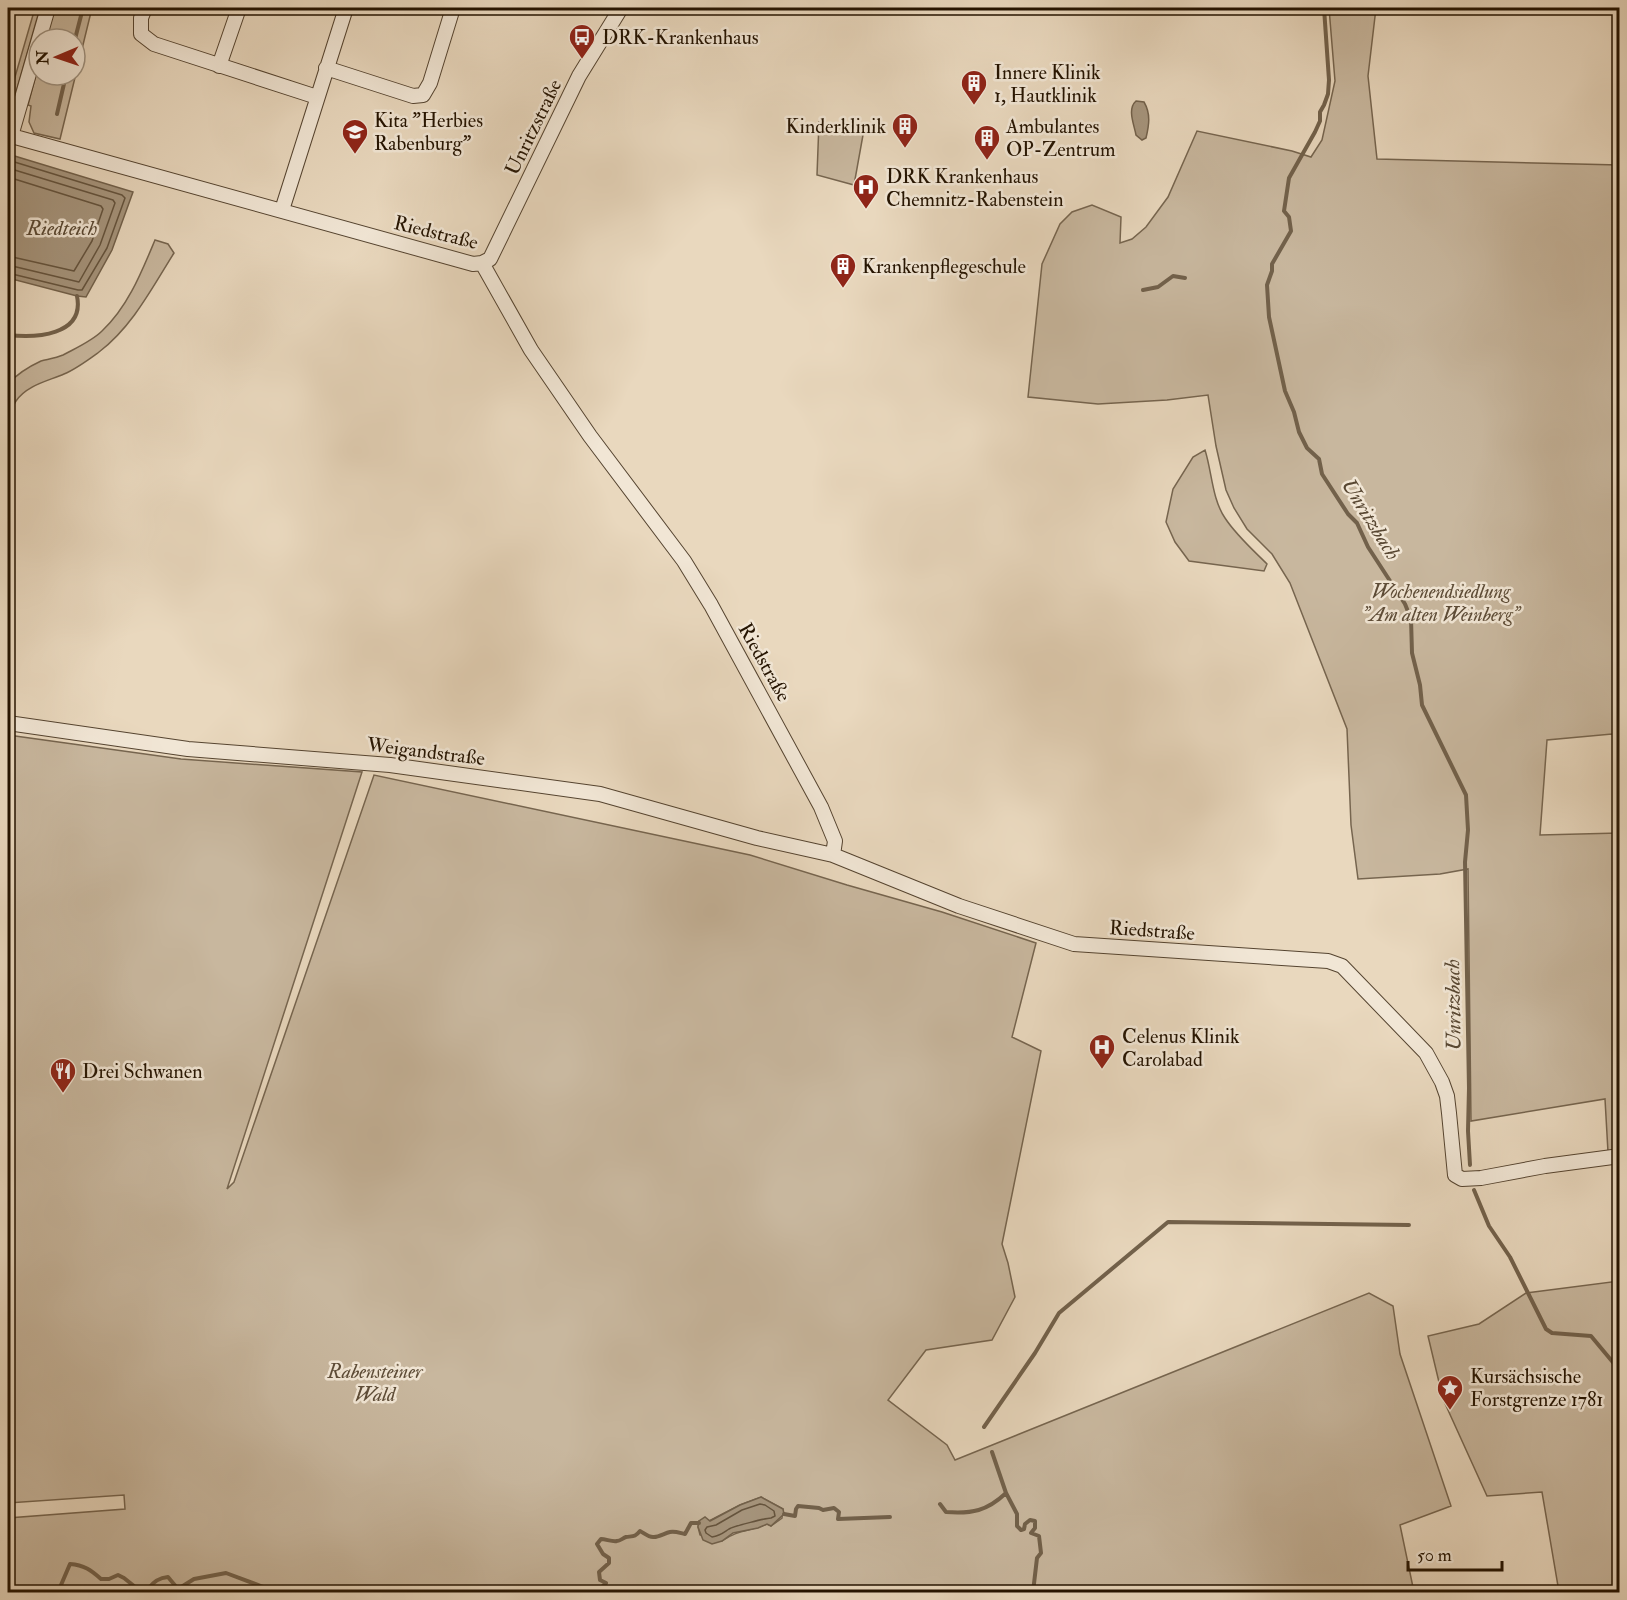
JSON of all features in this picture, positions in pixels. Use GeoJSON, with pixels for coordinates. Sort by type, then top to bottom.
{"type":"FeatureCollection","features":[{"type":"Feature","properties":{"kind":"street"},"geometry":{"type":"LineString","coordinates":[[9,135],[48,8]]}},
{"type":"Feature","properties":{"kind":"street"},"geometry":{"type":"LineString","coordinates":[[145,8],[141,18],[141,34],[154,44],[317,97]]}},
{"type":"Feature","properties":{"kind":"street"},"geometry":{"type":"LineString","coordinates":[[219,66],[239,8]]}},
{"type":"Feature","properties":{"kind":"street"},"geometry":{"type":"LineString","coordinates":[[282,210],[346,8]]}},
{"type":"Feature","properties":{"kind":"street"},"geometry":{"type":"LineString","coordinates":[[326,68],[412,96],[423,95],[430,82],[453,8]]}},
{"type":"Feature","properties":{"kind":"street","name":"Unritzstraße"},"geometry":{"type":"LineString","coordinates":[[482,263],[490,259],[579,76],[621,8]]}},
{"type":"Feature","properties":{"kind":"street","name":"Riedstraße"},"geometry":{"type":"LineString","coordinates":[[9,135],[473,264],[482,263],[531,350],[590,436],[684,561],[711,605],[821,807],[835,841],[833,855],[959,906],[1074,945],[1328,961],[1342,966],[1426,1053],[1442,1082],[1448,1104],[1455,1175],[1462,1179],[1481,1178],[1545,1166],[1620,1156]]}},
{"type":"Feature","properties":{"kind":"street","name":"Weigandstraße"},"geometry":{"type":"LineString","coordinates":[[8,723],[188,749],[390,765],[600,794],[757,838],[833,855]]}},
{"type":"Feature","properties":{"kind":"green space"},"geometry":{"type":"Polygon","coordinates":[[[35,8],[40,8],[35,27],[29,27],[35,8]]]}},
{"type":"Feature","properties":{"kind":"green space"},"geometry":{"type":"Polygon","coordinates":[[[54,8],[92,8],[87,28],[49,27],[54,8]]]}},
{"type":"Feature","properties":{"kind":"green space","name":"Wochenendsiedlung \"Am alten Weinberg\""},"geometry":{"type":"Polygon","coordinates":[[[1329,8],[1376,8],[1368,76],[1377,159],[1619,165],[1619,740],[1612,734],[1547,740],[1540,835],[1619,833],[1619,1150],[1608,1152],[1605,1099],[1471,1121],[1468,869],[1440,874],[1358,879],[1351,825],[1347,729],[1290,583],[1272,554],[1247,529],[1226,490],[1208,395],[1098,404],[1028,397],[1042,264],[1060,224],[1072,212],[1092,205],[1121,217],[1120,243],[1132,239],[1146,227],[1168,197],[1197,131],[1311,157],[1322,140],[1335,81],[1329,8]]]}},
{"type":"Feature","properties":{"kind":"green space"},"geometry":{"type":"Polygon","coordinates":[[[27,36],[27,54],[8,120],[8,101],[27,36]]]}},
{"type":"Feature","properties":{"kind":"green space"},"geometry":{"type":"Polygon","coordinates":[[[33,87],[73,87],[60,139],[34,133],[29,122],[31,106],[28,105],[33,87]]]}},
{"type":"Feature","properties":{"kind":"green space"},"geometry":{"type":"Polygon","coordinates":[[[819,122],[863,135],[854,185],[817,175],[819,122]]]}},
{"type":"Feature","properties":{"kind":"green space"},"geometry":{"type":"Polygon","coordinates":[[[155,240],[168,244],[174,253],[141,306],[122,331],[82,364],[32,387],[16,401],[11,414],[8,464],[8,384],[32,366],[63,355],[102,331],[127,300],[155,240]]]}},
{"type":"Feature","properties":{"kind":"green space"},"geometry":{"type":"Polygon","coordinates":[[[1205,450],[1221,511],[1234,530],[1267,564],[1264,571],[1189,561],[1175,542],[1166,522],[1173,489],[1193,457],[1205,450]]]}},
{"type":"Feature","properties":{"kind":"green space","name":"Rabensteiner Wald"},"geometry":{"type":"Polygon","coordinates":[[[8,735],[181,759],[362,772],[227,1189],[234,1182],[374,775],[750,855],[942,912],[1036,943],[1012,1037],[1041,1051],[1002,1244],[1015,1297],[992,1340],[926,1350],[888,1400],[947,1445],[955,1460],[1369,1293],[1393,1306],[1400,1354],[1451,1506],[1400,1525],[1414,1592],[8,1592],[8,1518],[125,1509],[124,1495],[8,1503],[8,735]],[[761,1497],[709,1521],[699,1521],[700,1535],[722,1541],[739,1532],[767,1524],[771,1526],[782,1518],[783,1509],[761,1497]]]}},
{"type":"Feature","properties":{"kind":"green space"},"geometry":{"type":"Polygon","coordinates":[[[1619,1281],[1619,1592],[1559,1592],[1542,1492],[1487,1496],[1443,1399],[1428,1336],[1479,1324],[1526,1293],[1619,1281]]]}},
{"type":"Feature","properties":{"kind":"water"},"geometry":{"type":"Polygon","coordinates":[[[1136,101],[1144,102],[1148,115],[1146,138],[1142,140],[1136,135],[1132,117],[1133,104],[1136,101]]]}},
{"type":"Feature","properties":{"kind":"water","name":"Riedteich"},"geometry":{"type":"Polygon","coordinates":[[[8,154],[133,192],[112,250],[86,297],[8,278],[8,154]]]}},
{"type":"Feature","properties":{"kind":"water"},"geometry":{"type":"Polygon","coordinates":[[[761,1497],[783,1509],[784,1514],[771,1526],[767,1524],[733,1533],[722,1541],[712,1544],[703,1540],[698,1527],[699,1521],[705,1517],[710,1521],[761,1497]]]}},
{"type":"Feature","properties":{"kind":"waterway"},"geometry":{"type":"LineString","coordinates":[[78,27],[83,8]]}},
{"type":"Feature","properties":{"kind":"waterway","name":"Unritzbach"},"geometry":{"type":"LineString","coordinates":[[1324,8],[1328,94],[1315,132],[1289,178],[1284,211],[1289,217],[1291,231],[1272,264],[1267,285],[1269,317],[1285,391],[1299,432],[1307,448],[1319,459],[1322,474],[1348,514],[1357,523],[1368,547],[1405,604],[1411,619],[1412,653],[1420,685],[1422,705],[1466,795],[1470,1165]]}},
{"type":"Feature","properties":{"kind":"waterway"},"geometry":{"type":"LineString","coordinates":[[57,114],[63,87]]}},
{"type":"Feature","properties":{"kind":"waterway"},"geometry":{"type":"LineString","coordinates":[[1143,290],[1158,287],[1173,276],[1185,278]]}},
{"type":"Feature","properties":{"kind":"waterway"},"geometry":{"type":"LineString","coordinates":[[8,335],[44,335],[66,327],[73,319],[77,309],[77,296]]}},
{"type":"Feature","properties":{"kind":"waterway","name":"Unritzbach"},"geometry":{"type":"LineString","coordinates":[[1474,1190],[1489,1226],[1510,1257],[1546,1329],[1552,1333],[1591,1336],[1616,1366],[1620,1366]]}},
{"type":"Feature","properties":{"kind":"waterway"},"geometry":{"type":"LineString","coordinates":[[984,1427],[1035,1353],[1059,1313],[1168,1222],[1409,1225]]}},
{"type":"Feature","properties":{"kind":"waterway"},"geometry":{"type":"LineString","coordinates":[[992,1452],[1006,1493],[1017,1514],[1017,1526],[1021,1530],[1030,1520],[1035,1521],[1035,1528],[1031,1533],[1039,1536],[1041,1553],[1037,1558],[1033,1592]]}},
{"type":"Feature","properties":{"kind":"waterway"},"geometry":{"type":"LineString","coordinates":[[940,1504],[946,1512],[971,1512],[992,1504],[1006,1493]]}},
{"type":"Feature","properties":{"kind":"waterway"},"geometry":{"type":"LineString","coordinates":[[784,1514],[795,1516],[798,1506],[823,1510],[834,1508],[839,1512],[838,1519],[890,1517]]}},
{"type":"Feature","properties":{"kind":"waterway"},"geometry":{"type":"LineString","coordinates":[[597,1592],[606,1583],[600,1580],[599,1572],[609,1563],[609,1558],[603,1554],[597,1544],[601,1539],[618,1541],[640,1531],[652,1537],[672,1532],[685,1534],[691,1523],[699,1523]]}},
{"type":"Feature","properties":{"kind":"waterway"},"geometry":{"type":"LineString","coordinates":[[58,1592],[70,1564],[87,1568],[101,1579],[109,1579],[118,1575],[139,1590],[149,1588],[157,1580],[165,1577],[168,1577],[178,1589],[194,1579],[226,1573],[266,1588],[288,1592]]}},
{"type":"Feature","properties":{"kind":"waterway"},"geometry":{"type":"LineString","coordinates":[[510,1592],[514,1590],[522,1592]]}},
{"type":"Feature","properties":{"kind":"waterway"},"geometry":{"type":"LineString","coordinates":[[292,1592],[303,1592]]}},
{"type":"Feature","properties":{"kind":"place","name":"DRK-Krankenhaus"},"geometry":{"type":"Point","coordinates":[582,60]}},
{"type":"Feature","properties":{"kind":"place","name":"Innere Klinik 1, Hautklinik"},"geometry":{"type":"Point","coordinates":[974,106]}},
{"type":"Feature","properties":{"kind":"place","name":"Kinderklinik"},"geometry":{"type":"Point","coordinates":[905,149]}},
{"type":"Feature","properties":{"kind":"place","name":"Kita \"Herbies Rabenburg\""},"geometry":{"type":"Point","coordinates":[355,155]}},
{"type":"Feature","properties":{"kind":"place","name":"Ambulantes OP-Zentrum"},"geometry":{"type":"Point","coordinates":[987,161]}},
{"type":"Feature","properties":{"kind":"place","name":"DRK Krankenhaus Chemnitz-Rabenstein"},"geometry":{"type":"Point","coordinates":[866,210]}},
{"type":"Feature","properties":{"kind":"place","name":"Krankenpflegeschule"},"geometry":{"type":"Point","coordinates":[843,289]}},
{"type":"Feature","properties":{"kind":"place","name":"Celenus Klinik Carolabad"},"geometry":{"type":"Point","coordinates":[1102,1070]}},
{"type":"Feature","properties":{"kind":"place","name":"Drei Schwanen"},"geometry":{"type":"Point","coordinates":[63,1094]}},
{"type":"Feature","properties":{"kind":"place","name":"Kursächsische Forstgrenze 1781"},"geometry":{"type":"Point","coordinates":[1450,1411]}}]}
